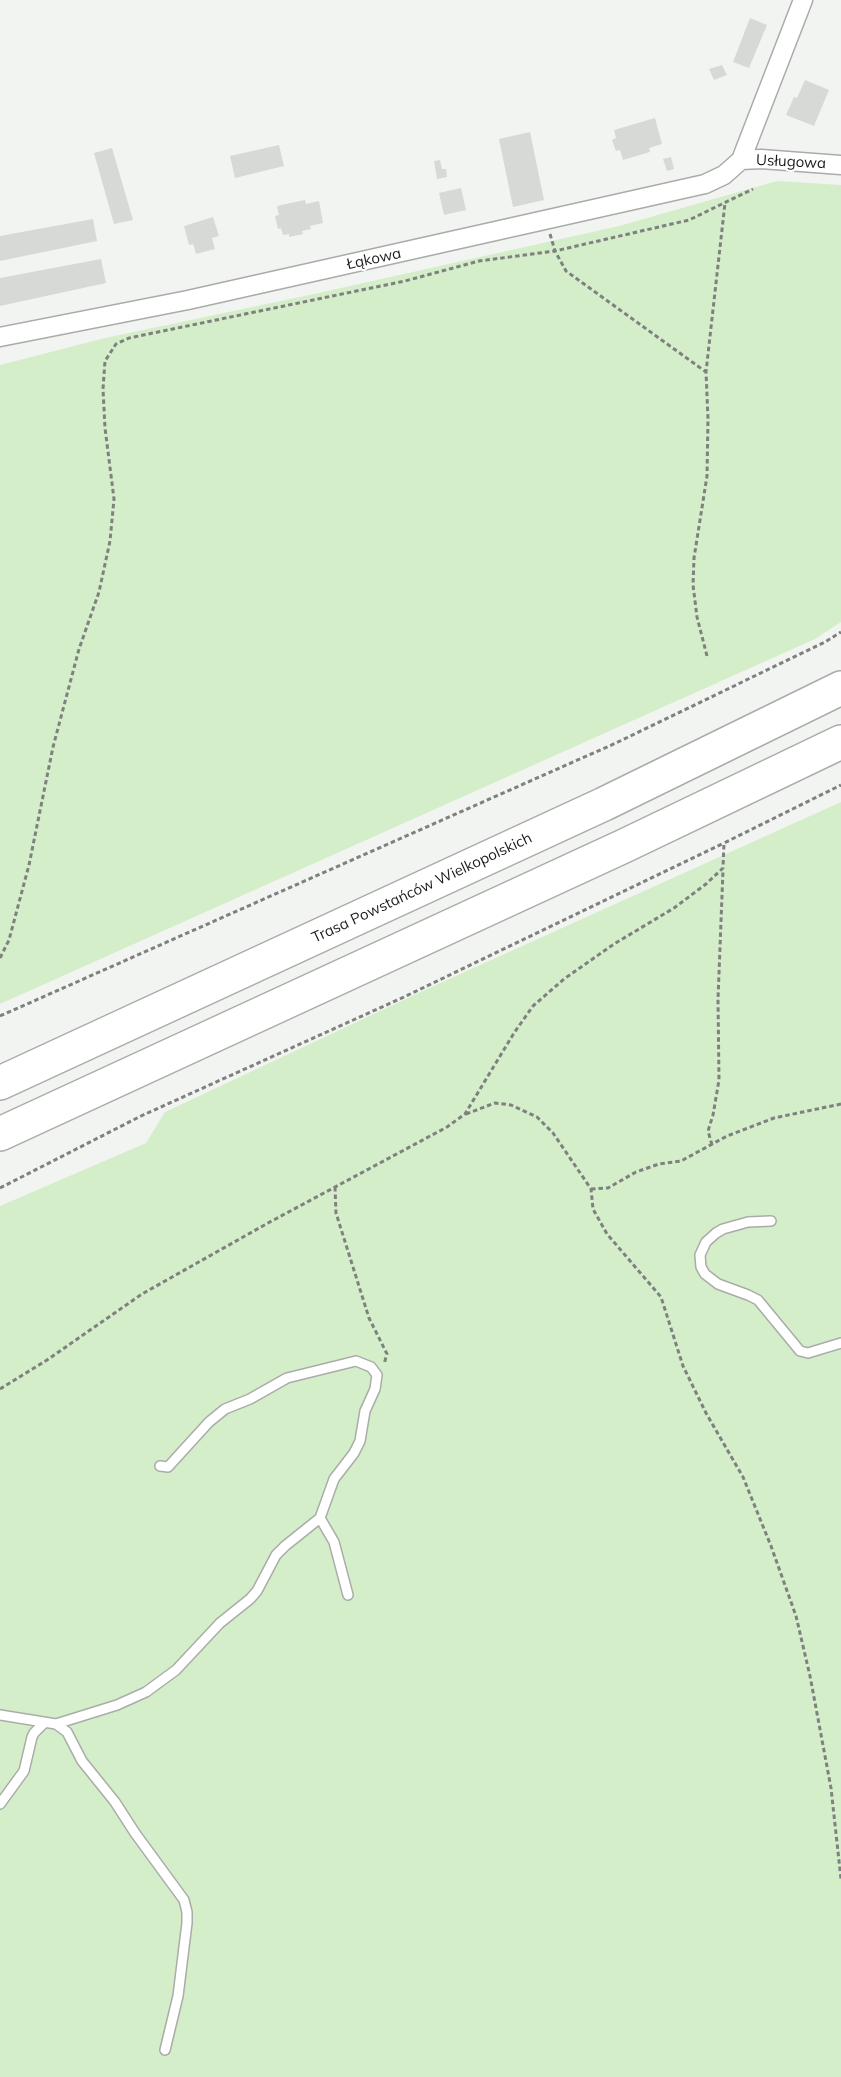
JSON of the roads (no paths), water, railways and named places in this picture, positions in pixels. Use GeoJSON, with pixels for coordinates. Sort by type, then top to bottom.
{"type":"FeatureCollection","features":[{"type":"Feature","properties":{"kind":"highway","name":"Trasa Powstańców Wielkopolskich"},"geometry":{"type":"LineString","coordinates":[[0,1083],[594,809],[841,688]]}},
{"type":"Feature","properties":{"kind":"highway"},"geometry":{"type":"LineString","coordinates":[[0,1134],[624,846],[841,742]]}},
{"type":"Feature","properties":{"kind":"street"},"geometry":{"type":"LineString","coordinates":[[741,160],[803,0]]}},
{"type":"Feature","properties":{"kind":"street","name":"Usługowa"},"geometry":{"type":"LineString","coordinates":[[741,160],[761,159],[841,165]]}},
{"type":"Feature","properties":{"kind":"street","name":"Łąkowa"},"geometry":{"type":"LineString","coordinates":[[0,337],[199,298],[705,184],[724,175],[741,160]]}},
{"type":"Feature","properties":{"kind":"lane"},"geometry":{"type":"LineString","coordinates":[[771,1221],[748,1222],[716,1233],[706,1242],[700,1255],[701,1268],[718,1284],[748,1294],[758,1300],[800,1351],[808,1353],[841,1343]]}},
{"type":"Feature","properties":{"kind":"lane"},"geometry":{"type":"LineString","coordinates":[[0,1715],[56,1724],[117,1705],[146,1692],[187,1660],[220,1623],[257,1591],[276,1555],[320,1518],[334,1479],[354,1453],[360,1441],[365,1411],[377,1382],[374,1370],[365,1363],[356,1361],[287,1378],[217,1415],[168,1467],[160,1466]]}},
{"type":"Feature","properties":{"kind":"lane"},"geometry":{"type":"LineString","coordinates":[[320,1518],[334,1542],[348,1595]]}},
{"type":"Feature","properties":{"kind":"lane"},"geometry":{"type":"LineString","coordinates":[[0,1804],[24,1771],[34,1732],[44,1723]]}},
{"type":"Feature","properties":{"kind":"lane"},"geometry":{"type":"LineString","coordinates":[[56,1724],[67,1732],[82,1761],[116,1802],[135,1833],[184,1900],[187,1923],[178,1995],[165,2050]]}}]}
